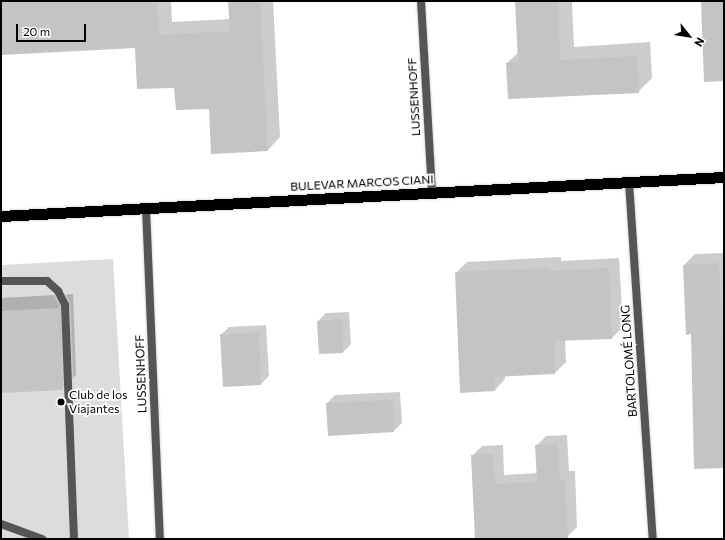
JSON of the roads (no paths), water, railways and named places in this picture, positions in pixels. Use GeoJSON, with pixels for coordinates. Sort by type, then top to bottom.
{"type":"FeatureCollection","features":[{"type":"Feature","properties":{"kind":"highway","name":"BULEVAR MARCOS CIANI"},"geometry":{"type":"LineString","coordinates":[[1,216],[724,177]]}},
{"type":"Feature","properties":{"kind":"street","name":"LUSSENHOFF"},"geometry":{"type":"LineString","coordinates":[[421,1],[432,192]]}},
{"type":"Feature","properties":{"kind":"street","name":"BARTOLOMÉ LONG"},"geometry":{"type":"LineString","coordinates":[[629,182],[653,539]]}},
{"type":"Feature","properties":{"kind":"street","name":"LUSSENHOFF"},"geometry":{"type":"LineString","coordinates":[[146,208],[160,539]]}},
{"type":"Feature","properties":{"kind":"street"},"geometry":{"type":"LineString","coordinates":[[1,281],[47,281],[58,290],[65,305],[74,539]]}},
{"type":"Feature","properties":{"kind":"street"},"geometry":{"type":"LineString","coordinates":[[1,524],[42,539]]}},
{"type":"Feature","properties":{"kind":"place","name":"Club de los Viajantes"},"geometry":{"type":"Point","coordinates":[61,402]}}]}
